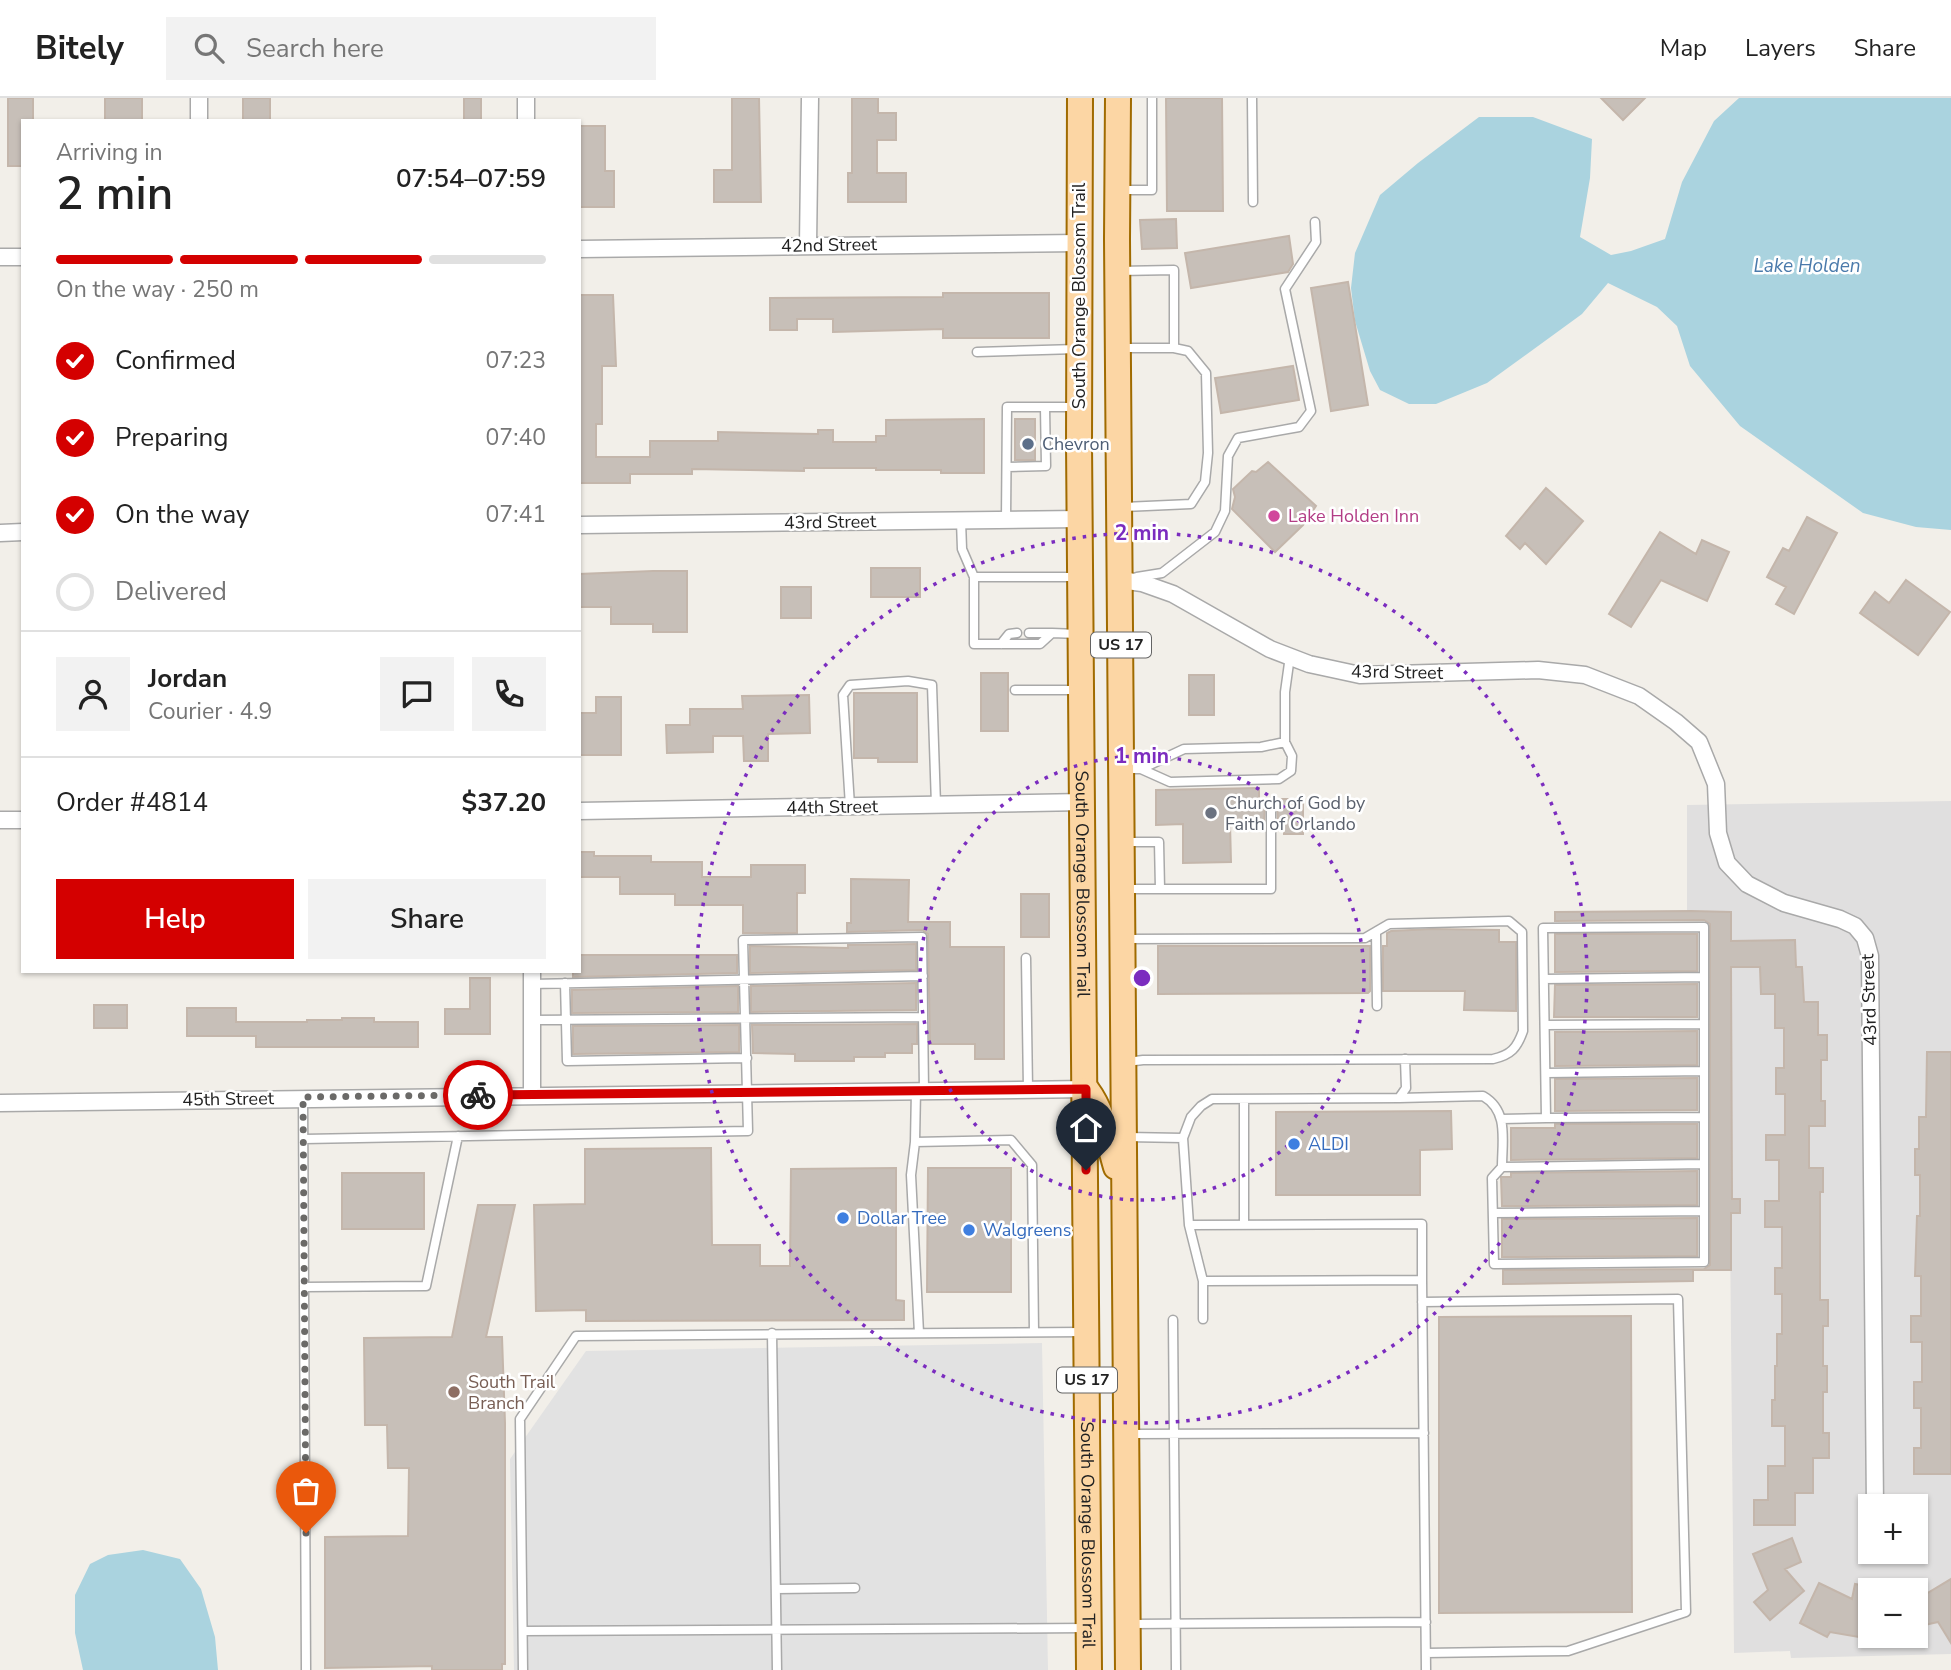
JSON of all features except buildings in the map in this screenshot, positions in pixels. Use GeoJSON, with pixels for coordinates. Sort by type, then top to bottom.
{"type":"FeatureCollection","features":[{"type":"Feature","properties":{"kind":"main road","name":"South Orange Blossom Trail"},"geometry":{"type":"LineString","coordinates":[[1080,98],[1080,519],[1089,1670]]}},
{"type":"Feature","properties":{"kind":"main road","name":"US 17"},"geometry":{"type":"LineString","coordinates":[[1118,98],[1120,580],[1131,769],[1122,842],[1128,1670]]}},
{"type":"Feature","properties":{"kind":"main road"},"geometry":{"type":"LineString","coordinates":[[1085,995],[1094,1031],[1105,1051],[1123,1062]]}},
{"type":"Feature","properties":{"kind":"main road"},"geometry":{"type":"LineString","coordinates":[[1086,1089],[1096,1102],[1103,1119],[1125,1201]]}},
{"type":"Feature","properties":{"kind":"street"},"geometry":{"type":"LineString","coordinates":[[199,98],[200,119]]}},
{"type":"Feature","properties":{"kind":"street"},"geometry":{"type":"LineString","coordinates":[[526,98],[526,119]]}},
{"type":"Feature","properties":{"kind":"street"},"geometry":{"type":"LineString","coordinates":[[808,245],[810,98]]}},
{"type":"Feature","properties":{"kind":"street","name":"42nd Street"},"geometry":{"type":"LineString","coordinates":[[581,249],[1079,243]]}},
{"type":"Feature","properties":{"kind":"street"},"geometry":{"type":"LineString","coordinates":[[0,257],[21,257]]}},
{"type":"Feature","properties":{"kind":"street","name":"43rd Street"},"geometry":{"type":"LineString","coordinates":[[581,525],[1080,519]]}},
{"type":"Feature","properties":{"kind":"street"},"geometry":{"type":"LineString","coordinates":[[0,533],[21,532]]}},
{"type":"Feature","properties":{"kind":"street","name":"43rd Street"},"geometry":{"type":"LineString","coordinates":[[1120,580],[1142,583],[1173,594],[1269,649],[1309,664],[1360,675],[1538,670],[1585,675],[1639,696],[1676,722],[1699,743],[1716,784],[1718,833],[1727,863],[1747,884],[1784,903],[1847,922],[1855,926],[1865,938],[1870,956],[1875,1494]]}},
{"type":"Feature","properties":{"kind":"street","name":"44th Street"},"geometry":{"type":"LineString","coordinates":[[581,811],[1084,802]]}},
{"type":"Feature","properties":{"kind":"street"},"geometry":{"type":"LineString","coordinates":[[0,820],[21,820]]}},
{"type":"Feature","properties":{"kind":"street"},"geometry":{"type":"LineString","coordinates":[[532,978],[532,1095]]}},
{"type":"Feature","properties":{"kind":"street","name":"45th Street"},"geometry":{"type":"LineString","coordinates":[[0,1103],[1086,1089]]}},
{"type":"Feature","properties":{"kind":"lane"},"geometry":{"type":"LineString","coordinates":[[1117,190],[1152,190],[1152,98]]}},
{"type":"Feature","properties":{"kind":"lane"},"geometry":{"type":"LineString","coordinates":[[1252,98],[1253,202]]}},
{"type":"Feature","properties":{"kind":"lane"},"geometry":{"type":"LineString","coordinates":[[1120,580],[1162,573],[1215,532],[1225,511],[1228,456],[1238,438],[1299,427],[1311,411],[1285,289],[1316,242],[1315,222]]}},
{"type":"Feature","properties":{"kind":"lane"},"geometry":{"type":"LineString","coordinates":[[1117,271],[1174,270],[1174,348]]}},
{"type":"Feature","properties":{"kind":"lane"},"geometry":{"type":"LineString","coordinates":[[1118,348],[1174,348],[1188,351],[1206,373],[1208,453],[1205,482],[1191,504],[1120,508]]}},
{"type":"Feature","properties":{"kind":"lane"},"geometry":{"type":"LineString","coordinates":[[976,352],[1080,349]]}},
{"type":"Feature","properties":{"kind":"lane"},"geometry":{"type":"LineString","coordinates":[[1006,520],[1007,407],[1080,407]]}},
{"type":"Feature","properties":{"kind":"lane"},"geometry":{"type":"LineString","coordinates":[[1007,467],[1046,466],[1045,407]]}},
{"type":"Feature","properties":{"kind":"lane"},"geometry":{"type":"LineString","coordinates":[[1035,438],[1045,432]]}},
{"type":"Feature","properties":{"kind":"lane"},"geometry":{"type":"LineString","coordinates":[[1006,453],[1015,447]]}},
{"type":"Feature","properties":{"kind":"lane"},"geometry":{"type":"LineString","coordinates":[[961,521],[962,549],[974,577],[974,644],[1040,645],[1052,633]]}},
{"type":"Feature","properties":{"kind":"lane"},"geometry":{"type":"LineString","coordinates":[[974,577],[1081,577]]}},
{"type":"Feature","properties":{"kind":"lane"},"geometry":{"type":"LineString","coordinates":[[1001,644],[1009,634],[1017,633]]}},
{"type":"Feature","properties":{"kind":"lane"},"geometry":{"type":"LineString","coordinates":[[1029,633],[1082,634]]}},
{"type":"Feature","properties":{"kind":"lane"},"geometry":{"type":"LineString","coordinates":[[1131,769],[1170,782],[1279,779],[1291,771],[1292,756],[1285,742],[1285,692],[1290,656]]}},
{"type":"Feature","properties":{"kind":"lane"},"geometry":{"type":"LineString","coordinates":[[850,806],[843,695],[850,685],[908,681],[932,685],[936,805]]}},
{"type":"Feature","properties":{"kind":"lane"},"geometry":{"type":"LineString","coordinates":[[1015,690],[1083,690]]}},
{"type":"Feature","properties":{"kind":"lane"},"geometry":{"type":"LineString","coordinates":[[1131,769],[1184,749],[1261,747],[1285,742]]}},
{"type":"Feature","properties":{"kind":"lane"},"geometry":{"type":"LineString","coordinates":[[1122,890],[1271,889],[1271,807]]}},
{"type":"Feature","properties":{"kind":"lane"},"geometry":{"type":"LineString","coordinates":[[1122,842],[1159,842],[1160,890]]}},
{"type":"Feature","properties":{"kind":"lane"},"geometry":{"type":"LineString","coordinates":[[1122,939],[1365,938],[1389,924],[1509,921],[1522,932],[1523,1031],[1518,1046],[1507,1056],[1493,1059],[1123,1062]]}},
{"type":"Feature","properties":{"kind":"lane"},"geometry":{"type":"LineString","coordinates":[[1203,1319],[1203,1281],[1189,1225],[1183,1138],[1191,1117],[1212,1099],[1483,1096],[1495,1103],[1502,1119],[1502,1167],[1492,1178],[1494,1264],[1704,1262],[1704,927],[1543,928],[1546,1118]]}},
{"type":"Feature","properties":{"kind":"lane"},"geometry":{"type":"LineString","coordinates":[[1376,932],[1377,1006]]}},
{"type":"Feature","properties":{"kind":"lane"},"geometry":{"type":"LineString","coordinates":[[304,1139],[748,1131],[743,940],[922,937],[920,1090],[911,1175],[919,1333]]}},
{"type":"Feature","properties":{"kind":"lane"},"geometry":{"type":"LineString","coordinates":[[1026,958],[1028,1090]]}},
{"type":"Feature","properties":{"kind":"lane"},"geometry":{"type":"LineString","coordinates":[[532,978],[565,983],[923,976]]}},
{"type":"Feature","properties":{"kind":"lane"},"geometry":{"type":"LineString","coordinates":[[1544,979],[1704,977]]}},
{"type":"Feature","properties":{"kind":"lane"},"geometry":{"type":"LineString","coordinates":[[565,983],[567,1061],[747,1058]]}},
{"type":"Feature","properties":{"kind":"lane"},"geometry":{"type":"LineString","coordinates":[[532,1020],[923,1017]]}},
{"type":"Feature","properties":{"kind":"lane"},"geometry":{"type":"LineString","coordinates":[[1545,1025],[1704,1024]]}},
{"type":"Feature","properties":{"kind":"lane"},"geometry":{"type":"LineString","coordinates":[[1399,1098],[1406,1088],[1405,1059]]}},
{"type":"Feature","properties":{"kind":"lane"},"geometry":{"type":"LineString","coordinates":[[1546,1073],[1704,1071]]}},
{"type":"Feature","properties":{"kind":"lane"},"geometry":{"type":"LineString","coordinates":[[303,1097],[306,1670]]}},
{"type":"Feature","properties":{"kind":"lane"},"geometry":{"type":"LineString","coordinates":[[1244,1099],[1244,1225]]}},
{"type":"Feature","properties":{"kind":"lane"},"geometry":{"type":"LineString","coordinates":[[1502,1119],[1704,1117]]}},
{"type":"Feature","properties":{"kind":"lane"},"geometry":{"type":"LineString","coordinates":[[305,1287],[426,1286],[458,1136]]}},
{"type":"Feature","properties":{"kind":"lane"},"geometry":{"type":"LineString","coordinates":[[1124,1138],[1183,1138]]}},
{"type":"Feature","properties":{"kind":"lane"},"geometry":{"type":"LineString","coordinates":[[915,1142],[1011,1140],[1032,1165],[1034,1332]]}},
{"type":"Feature","properties":{"kind":"lane"},"geometry":{"type":"LineString","coordinates":[[1502,1167],[1704,1164]]}},
{"type":"Feature","properties":{"kind":"lane"},"geometry":{"type":"LineString","coordinates":[[1493,1213],[1704,1211]]}},
{"type":"Feature","properties":{"kind":"lane"},"geometry":{"type":"LineString","coordinates":[[1189,1225],[1422,1224],[1426,1670]]}},
{"type":"Feature","properties":{"kind":"lane"},"geometry":{"type":"LineString","coordinates":[[1203,1281],[1422,1280]]}},
{"type":"Feature","properties":{"kind":"lane"},"geometry":{"type":"LineString","coordinates":[[1422,1302],[1678,1299],[1686,1612],[1569,1651],[1426,1653]]}},
{"type":"Feature","properties":{"kind":"lane"},"geometry":{"type":"LineString","coordinates":[[1173,1320],[1175,1670]]}},
{"type":"Feature","properties":{"kind":"lane"},"geometry":{"type":"LineString","coordinates":[[523,1670],[520,1419],[576,1336],[1087,1332]]}},
{"type":"Feature","properties":{"kind":"lane"},"geometry":{"type":"LineString","coordinates":[[772,1333],[777,1670]]}},
{"type":"Feature","properties":{"kind":"lane"},"geometry":{"type":"LineString","coordinates":[[1127,1434],[1424,1433]]}},
{"type":"Feature","properties":{"kind":"lane"},"geometry":{"type":"LineString","coordinates":[[776,1589],[855,1588]]}},
{"type":"Feature","properties":{"kind":"lane"},"geometry":{"type":"LineString","coordinates":[[1128,1625],[1426,1622]]}},
{"type":"Feature","properties":{"kind":"lane"},"geometry":{"type":"LineString","coordinates":[[523,1631],[1089,1628]]}},
{"type":"Feature","properties":{"kind":"shaded area"},"geometry":{"type":"Polygon","coordinates":[[[1951,801],[1951,1654],[1791,1658],[1790,1651],[1734,1653],[1727,913],[1687,912],[1687,805],[1951,801]]]}},
{"type":"Feature","properties":{"kind":"shaded area"},"geometry":{"type":"Polygon","coordinates":[[[1042,1343],[1048,1670],[514,1670],[510,1459],[586,1351],[1042,1343]]]}},
{"type":"Feature","properties":{"kind":"water","name":"Lake Holden"},"geometry":{"type":"Polygon","coordinates":[[[1739,98],[1951,98],[1951,530],[1916,527],[1863,513],[1740,426],[1690,366],[1677,326],[1657,307],[1608,283],[1582,314],[1487,383],[1436,404],[1409,404],[1380,390],[1370,371],[1355,321],[1351,288],[1355,253],[1380,195],[1479,117],[1533,117],[1592,139],[1590,178],[1580,237],[1611,255],[1665,239],[1682,182],[1714,121],[1739,98]]]}},
{"type":"Feature","properties":{"kind":"water"},"geometry":{"type":"Polygon","coordinates":[[[143,1550],[180,1559],[201,1589],[215,1637],[218,1670],[83,1670],[75,1633],[75,1595],[90,1564],[108,1555],[143,1550]]]}},
{"type":"Feature","properties":{"kind":"way so far"},"geometry":{"type":"LineString","coordinates":[[306,1533],[303,1097],[478,1095]]}},
{"type":"Feature","properties":{"kind":"place","name":"Chevron"},"geometry":{"type":"Point","coordinates":[1028,444]}},
{"type":"Feature","properties":{"kind":"place","name":"Lake Holden Inn"},"geometry":{"type":"Point","coordinates":[1274,516]}},
{"type":"Feature","properties":{"kind":"place","name":"Church of God by Faith of Orlando"},"geometry":{"type":"Point","coordinates":[1211,813]}},
{"type":"Feature","properties":{"kind":"place","name":"ALDI"},"geometry":{"type":"Point","coordinates":[1294,1144]}},
{"type":"Feature","properties":{"kind":"place","name":"Dollar Tree"},"geometry":{"type":"Point","coordinates":[843,1218]}},
{"type":"Feature","properties":{"kind":"place","name":"Walgreens"},"geometry":{"type":"Point","coordinates":[969,1230]}},
{"type":"Feature","properties":{"kind":"place","name":"South Trail Branch"},"geometry":{"type":"Point","coordinates":[454,1392]}},
{"type":"Feature","properties":{"kind":"route"},"geometry":{"type":"LineString","coordinates":[[478,1095],[1086,1089],[1086,1170]]}}]}
